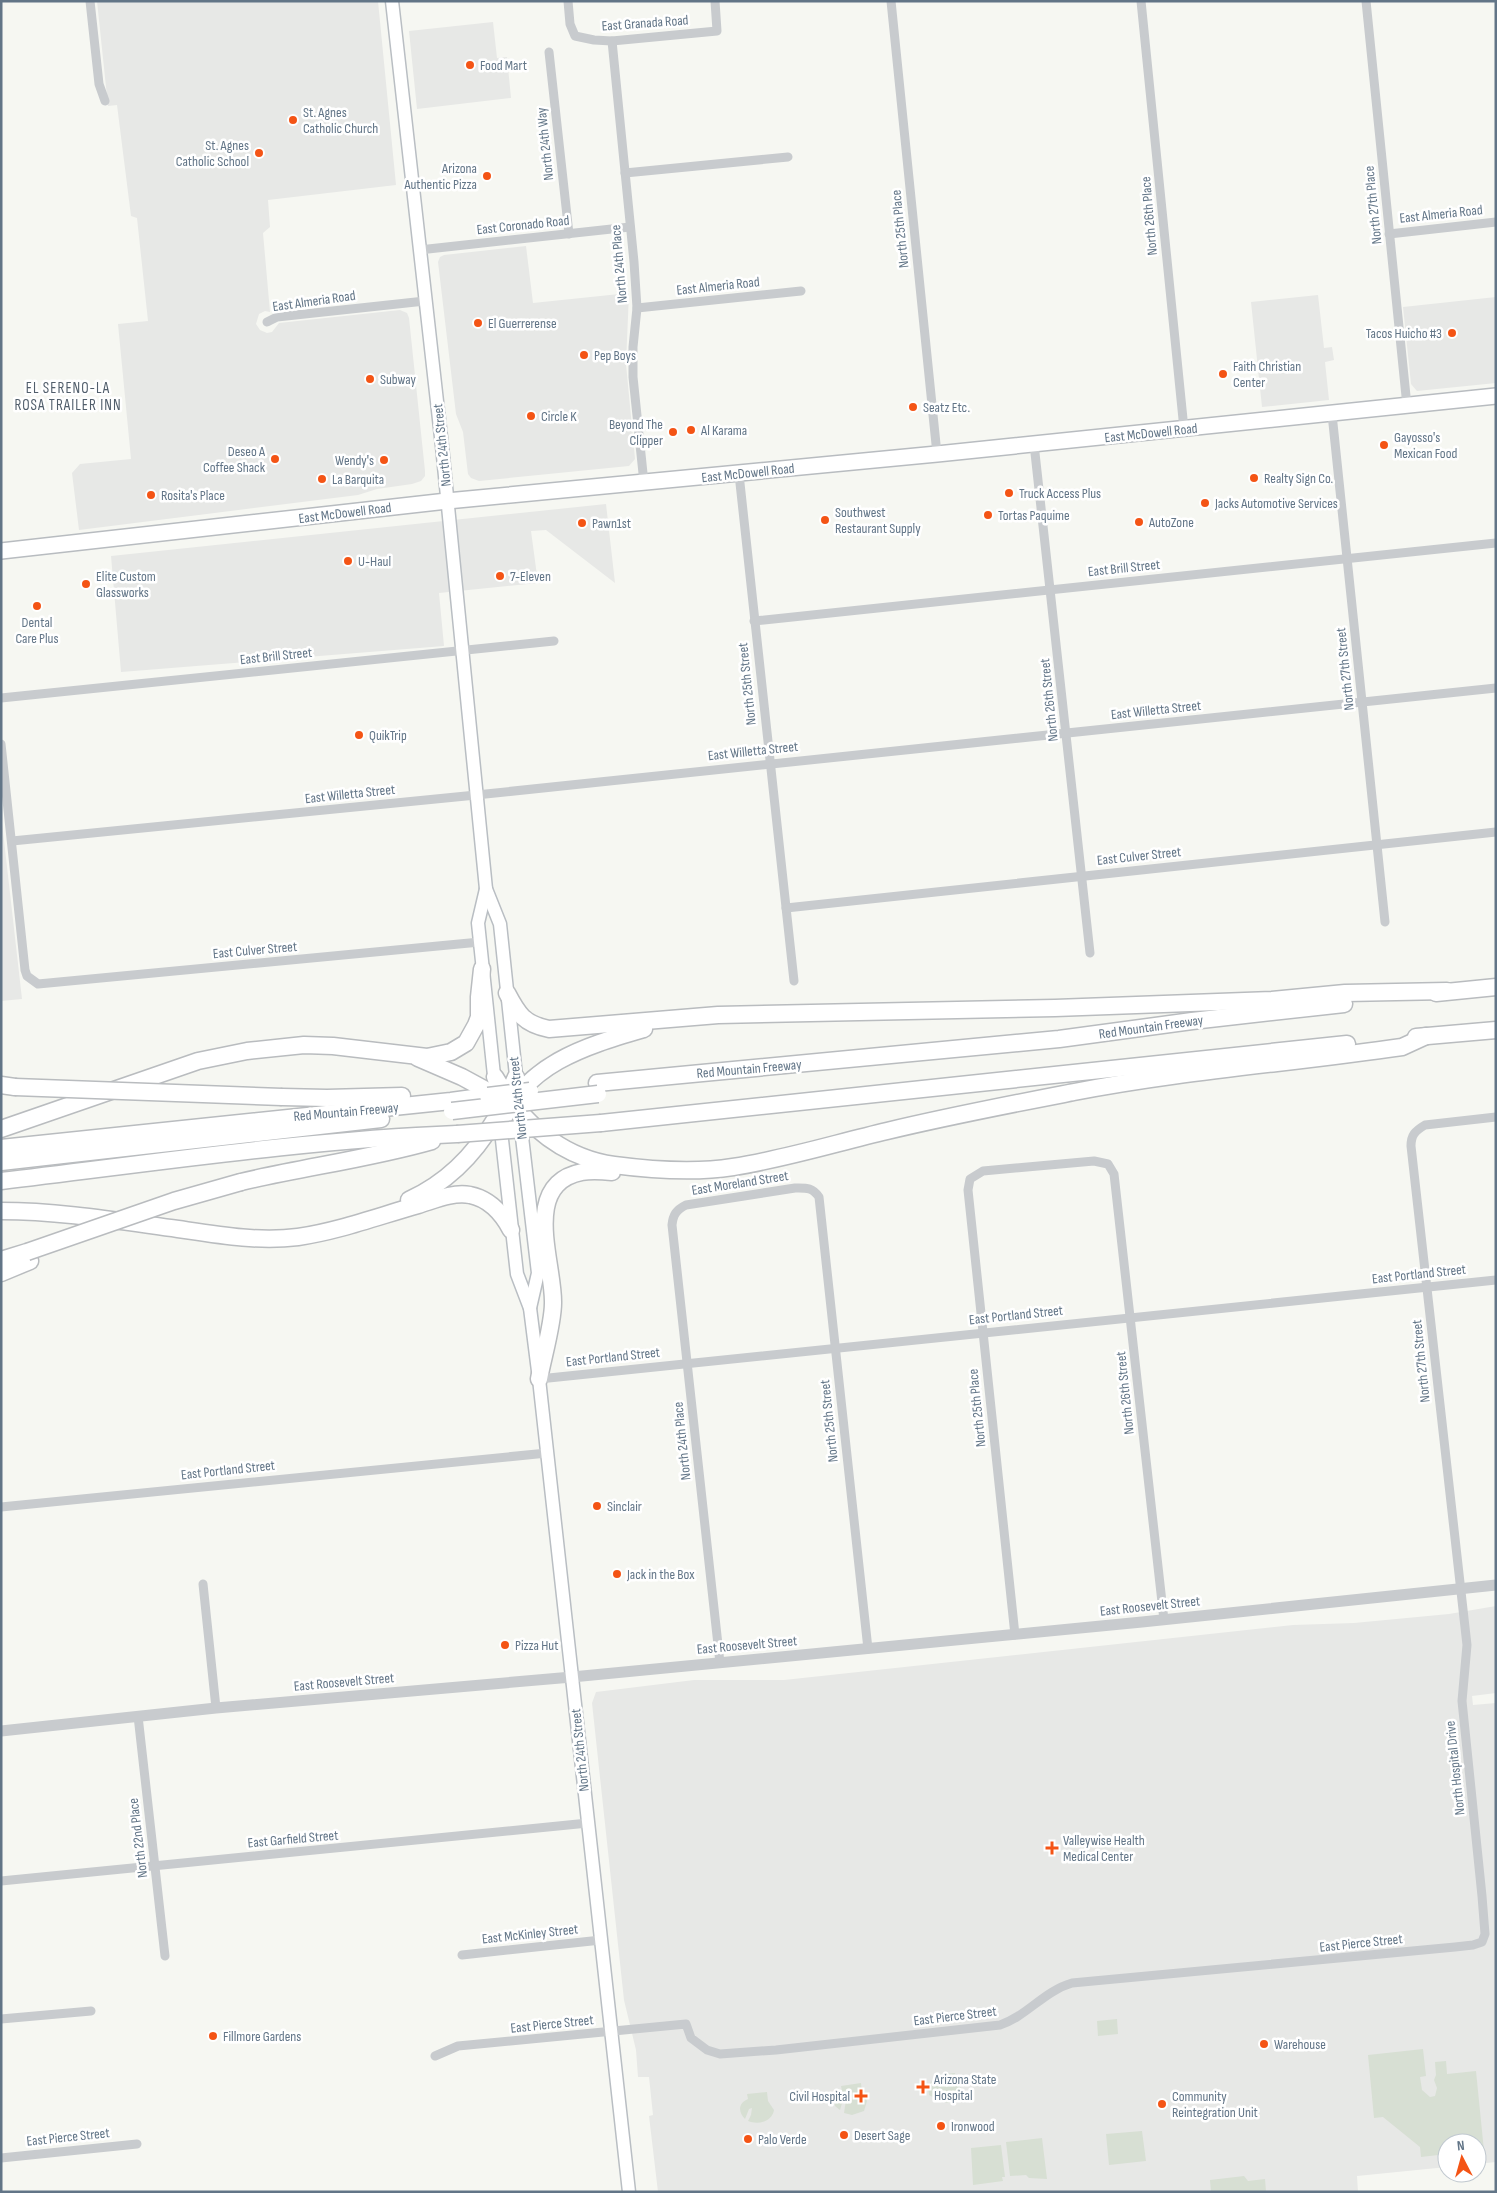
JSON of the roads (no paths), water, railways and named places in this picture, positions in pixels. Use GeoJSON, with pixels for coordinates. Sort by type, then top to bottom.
{"type":"FeatureCollection","features":[{"type":"Feature","properties":{"kind":"highway"},"geometry":{"type":"LineString","coordinates":[[1,1129],[198,1061],[229,1054],[275,1048],[333,1046],[411,1056],[442,1055],[451,1052],[466,1042],[472,1033],[479,1017],[478,997],[482,969]]}},
{"type":"Feature","properties":{"kind":"highway","name":"Red Mountain Freeway"},"geometry":{"type":"LineString","coordinates":[[1,1148],[451,1102],[507,1106],[672,1075],[741,1071],[1059,1039],[1496,987]]}},
{"type":"Feature","properties":{"kind":"highway"},"geometry":{"type":"LineString","coordinates":[[507,993],[516,1010],[526,1022],[549,1029],[747,1014],[1055,1008],[1263,1001],[1345,993],[1447,992]]}},
{"type":"Feature","properties":{"kind":"highway"},"geometry":{"type":"LineString","coordinates":[[371,1218],[421,1194],[449,1176],[481,1143],[507,1106],[531,1080],[564,1057],[602,1041],[675,1019]]}},
{"type":"Feature","properties":{"kind":"highway","name":"Red Mountain Freeway"},"geometry":{"type":"LineString","coordinates":[[1,1181],[178,1158],[336,1141],[602,1123],[1496,1030]]}},
{"type":"Feature","properties":{"kind":"highway"},"geometry":{"type":"LineString","coordinates":[[539,1379],[553,1304],[544,1230],[544,1211],[548,1197],[563,1180],[582,1172],[732,1167],[971,1112],[1123,1083],[1402,1048],[1426,1036]]}},
{"type":"Feature","properties":{"kind":"highway"},"geometry":{"type":"LineString","coordinates":[[411,1056],[462,1077],[507,1106],[537,1131],[574,1154],[613,1164],[678,1170]]}},
{"type":"Feature","properties":{"kind":"highway"},"geometry":{"type":"LineString","coordinates":[[495,1077],[507,1106]]}},
{"type":"Feature","properties":{"kind":"highway"},"geometry":{"type":"LineString","coordinates":[[507,1106],[516,1077]]}},
{"type":"Feature","properties":{"kind":"highway"},"geometry":{"type":"LineString","coordinates":[[6,1086],[282,1097],[383,1097],[451,1102]]}},
{"type":"Feature","properties":{"kind":"highway"},"geometry":{"type":"LineString","coordinates":[[1,1162],[451,1102],[598,1089]]}},
{"type":"Feature","properties":{"kind":"highway"},"geometry":{"type":"LineString","coordinates":[[1,1260],[28,1256],[177,1208],[241,1182],[298,1169],[396,1151],[457,1134]]}},
{"type":"Feature","properties":{"kind":"highway"},"geometry":{"type":"LineString","coordinates":[[1,1170],[178,1158]]}},
{"type":"Feature","properties":{"kind":"highway"},"geometry":{"type":"LineString","coordinates":[[1,1211],[55,1213],[238,1238],[270,1239],[324,1232],[441,1198],[462,1194],[472,1195],[498,1210],[511,1230]]}},
{"type":"Feature","properties":{"kind":"highway"},"geometry":{"type":"LineString","coordinates":[[1,1273],[28,1256]]}},
{"type":"Feature","properties":{"kind":"main road","name":"North 24th Street"},"geometry":{"type":"LineString","coordinates":[[392,1],[447,502],[486,889],[500,924],[516,1077]]}},
{"type":"Feature","properties":{"kind":"main road","name":"East McDowell Road"},"geometry":{"type":"LineString","coordinates":[[1,552],[447,502],[937,454],[1496,396]]}},
{"type":"Feature","properties":{"kind":"main road","name":"North 24th Street"},"geometry":{"type":"LineString","coordinates":[[486,889],[478,923],[495,1077]]}},
{"type":"Feature","properties":{"kind":"main road","name":"North 24th Street"},"geometry":{"type":"LineString","coordinates":[[507,1106],[511,1230],[517,1274],[530,1308],[539,1379],[629,2192]]}},
{"type":"Feature","properties":{"kind":"main road","name":"North 24th Street"},"geometry":{"type":"LineString","coordinates":[[507,1106],[538,1273],[530,1308]]}},
{"type":"Feature","properties":{"kind":"street"},"geometry":{"type":"LineString","coordinates":[[90,1],[99,84],[105,100]]}},
{"type":"Feature","properties":{"kind":"street","name":"East Granada Road"},"geometry":{"type":"LineString","coordinates":[[568,1],[570,24],[575,36],[612,41],[717,31],[715,1]]}},
{"type":"Feature","properties":{"kind":"street","name":"North 25th Place"},"geometry":{"type":"LineString","coordinates":[[891,1],[937,454]]}},
{"type":"Feature","properties":{"kind":"street","name":"North 26th Place"},"geometry":{"type":"LineString","coordinates":[[1141,1],[1184,429]]}},
{"type":"Feature","properties":{"kind":"street","name":"North 27th Place"},"geometry":{"type":"LineString","coordinates":[[1366,1],[1407,406]]}},
{"type":"Feature","properties":{"kind":"street","name":"North 24th Place"},"geometry":{"type":"LineString","coordinates":[[612,41],[637,308],[633,347],[633,377],[644,483]]}},
{"type":"Feature","properties":{"kind":"street","name":"North 24th Way"},"geometry":{"type":"LineString","coordinates":[[549,52],[569,234]]}},
{"type":"Feature","properties":{"kind":"street"},"geometry":{"type":"LineString","coordinates":[[624,174],[788,157]]}},
{"type":"Feature","properties":{"kind":"street","name":"East Almeria Road"},"geometry":{"type":"LineString","coordinates":[[1390,234],[1496,222]]}},
{"type":"Feature","properties":{"kind":"street","name":"East Coronado Road"},"geometry":{"type":"LineString","coordinates":[[419,250],[630,228]]}},
{"type":"Feature","properties":{"kind":"street","name":"East Almeria Road"},"geometry":{"type":"LineString","coordinates":[[637,308],[801,291]]}},
{"type":"Feature","properties":{"kind":"street","name":"East Almeria Road"},"geometry":{"type":"LineString","coordinates":[[266,322],[277,318],[425,301]]}},
{"type":"Feature","properties":{"kind":"street","name":"North 27th Street"},"geometry":{"type":"LineString","coordinates":[[1332,414],[1385,922]]}},
{"type":"Feature","properties":{"kind":"street","name":"North 26th Street"},"geometry":{"type":"LineString","coordinates":[[1034,444],[1090,953]]}},
{"type":"Feature","properties":{"kind":"street","name":"North 25th Street"},"geometry":{"type":"LineString","coordinates":[[739,474],[794,981]]}},
{"type":"Feature","properties":{"kind":"street","name":"East Brill Street"},"geometry":{"type":"LineString","coordinates":[[754,621],[1496,543]]}},
{"type":"Feature","properties":{"kind":"street","name":"East Brill Street"},"geometry":{"type":"LineString","coordinates":[[1,698],[554,641]]}},
{"type":"Feature","properties":{"kind":"street","name":"East Willetta Street"},"geometry":{"type":"LineString","coordinates":[[12,841],[476,796],[769,763],[1496,688]]}},
{"type":"Feature","properties":{"kind":"street"},"geometry":{"type":"LineString","coordinates":[[1,744],[12,841]]}},
{"type":"Feature","properties":{"kind":"street","name":"East Culver Street"},"geometry":{"type":"LineString","coordinates":[[786,908],[1496,832]]}},
{"type":"Feature","properties":{"kind":"street","name":"East Culver Street"},"geometry":{"type":"LineString","coordinates":[[12,841],[26,970],[33,981],[46,983],[480,942]]}},
{"type":"Feature","properties":{"kind":"street","name":"North 27th Street"},"geometry":{"type":"LineString","coordinates":[[1460,1590],[1411,1138],[1416,1130],[1425,1125],[1496,1117]]}},
{"type":"Feature","properties":{"kind":"street","name":"North 25th Place"},"geometry":{"type":"LineString","coordinates":[[1015,1634],[982,1333],[968,1190],[970,1179],[983,1171],[1094,1160],[1108,1164]]}},
{"type":"Feature","properties":{"kind":"street","name":"North 26th Street"},"geometry":{"type":"LineString","coordinates":[[1108,1164],[1114,1174],[1164,1620]]}},
{"type":"Feature","properties":{"kind":"street","name":"East Moreland Street"},"geometry":{"type":"LineString","coordinates":[[673,1216],[678,1209],[686,1205],[795,1188],[809,1188],[815,1191]]}},
{"type":"Feature","properties":{"kind":"street","name":"North 25th Street"},"geometry":{"type":"LineString","coordinates":[[815,1191],[819,1197],[868,1649]]}},
{"type":"Feature","properties":{"kind":"street","name":"North 24th Place"},"geometry":{"type":"LineString","coordinates":[[673,1216],[673,1232],[720,1663]]}},
{"type":"Feature","properties":{"kind":"street","name":"East Portland Street"},"geometry":{"type":"LineString","coordinates":[[539,1379],[1496,1280]]}},
{"type":"Feature","properties":{"kind":"street","name":"East Portland Street"},"geometry":{"type":"LineString","coordinates":[[1,1507],[547,1453]]}},
{"type":"Feature","properties":{"kind":"street"},"geometry":{"type":"LineString","coordinates":[[203,1584],[216,1708]]}},
{"type":"Feature","properties":{"kind":"street","name":"East Roosevelt Street"},"geometry":{"type":"LineString","coordinates":[[1,1731],[216,1708],[868,1649],[1496,1585]]}},
{"type":"Feature","properties":{"kind":"street","name":"North Hospital Drive"},"geometry":{"type":"LineString","coordinates":[[1460,1590],[1467,1645],[1463,1713],[1482,1896],[1485,1934],[1482,1942]]}},
{"type":"Feature","properties":{"kind":"street","name":"North 22nd Place"},"geometry":{"type":"LineString","coordinates":[[138,1716],[165,1956]]}},
{"type":"Feature","properties":{"kind":"street","name":"East Garfield Street"},"geometry":{"type":"LineString","coordinates":[[1,1881],[588,1823]]}},
{"type":"Feature","properties":{"kind":"street","name":"East McKinley Street"},"geometry":{"type":"LineString","coordinates":[[462,1955],[601,1940]]}},
{"type":"Feature","properties":{"kind":"street","name":"East Pierce Street"},"geometry":{"type":"LineString","coordinates":[[435,2056],[458,2046],[686,2024],[691,2038],[707,2050],[720,2054],[776,2050],[1000,2025],[1011,2021],[1054,1990],[1072,1983],[1464,1946],[1482,1942]]}},
{"type":"Feature","properties":{"kind":"street"},"geometry":{"type":"LineString","coordinates":[[1,2020],[91,2011]]}},
{"type":"Feature","properties":{"kind":"street","name":"East Pierce Street"},"geometry":{"type":"LineString","coordinates":[[1,2158],[137,2144]]}},
{"type":"Feature","properties":{"kind":"place","name":"Food Mart"},"geometry":{"type":"Point","coordinates":[470,65]}},
{"type":"Feature","properties":{"kind":"place","name":"St. Agnes Catholic Church"},"geometry":{"type":"Point","coordinates":[293,120]}},
{"type":"Feature","properties":{"kind":"place","name":"St. Agnes Catholic School"},"geometry":{"type":"Point","coordinates":[259,153]}},
{"type":"Feature","properties":{"kind":"place","name":"Arizona Authentic Pizza"},"geometry":{"type":"Point","coordinates":[487,176]}},
{"type":"Feature","properties":{"kind":"place","name":"El Guerrerense"},"geometry":{"type":"Point","coordinates":[478,323]}},
{"type":"Feature","properties":{"kind":"place","name":"Tacos Huicho #3"},"geometry":{"type":"Point","coordinates":[1452,333]}},
{"type":"Feature","properties":{"kind":"place","name":"Pep Boys"},"geometry":{"type":"Point","coordinates":[584,355]}},
{"type":"Feature","properties":{"kind":"place","name":"Faith Christian Center"},"geometry":{"type":"Point","coordinates":[1223,374]}},
{"type":"Feature","properties":{"kind":"place","name":"Subway"},"geometry":{"type":"Point","coordinates":[370,379]}},
{"type":"Feature","properties":{"kind":"place","name":"Seatz Etc."},"geometry":{"type":"Point","coordinates":[913,407]}},
{"type":"Feature","properties":{"kind":"place","name":"Circle K"},"geometry":{"type":"Point","coordinates":[531,416]}},
{"type":"Feature","properties":{"kind":"place","name":"Al Karama"},"geometry":{"type":"Point","coordinates":[691,430]}},
{"type":"Feature","properties":{"kind":"place","name":"Beyond The Clipper"},"geometry":{"type":"Point","coordinates":[673,432]}},
{"type":"Feature","properties":{"kind":"place","name":"Gayosso's Mexican Food"},"geometry":{"type":"Point","coordinates":[1384,445]}},
{"type":"Feature","properties":{"kind":"place","name":"Deseo A Coffee Shack"},"geometry":{"type":"Point","coordinates":[275,459]}},
{"type":"Feature","properties":{"kind":"place","name":"Wendy's"},"geometry":{"type":"Point","coordinates":[384,460]}},
{"type":"Feature","properties":{"kind":"place","name":"Realty Sign Co."},"geometry":{"type":"Point","coordinates":[1254,478]}},
{"type":"Feature","properties":{"kind":"place","name":"La Barquita"},"geometry":{"type":"Point","coordinates":[322,479]}},
{"type":"Feature","properties":{"kind":"place","name":"Truck Access Plus"},"geometry":{"type":"Point","coordinates":[1009,493]}},
{"type":"Feature","properties":{"kind":"place","name":"Rosita's Place"},"geometry":{"type":"Point","coordinates":[151,495]}},
{"type":"Feature","properties":{"kind":"place","name":"Jacks Automotive Services"},"geometry":{"type":"Point","coordinates":[1205,503]}},
{"type":"Feature","properties":{"kind":"place","name":"Tortas Paquime"},"geometry":{"type":"Point","coordinates":[988,515]}},
{"type":"Feature","properties":{"kind":"place","name":"Southwest Restaurant Supply"},"geometry":{"type":"Point","coordinates":[825,520]}},
{"type":"Feature","properties":{"kind":"place","name":"AutoZone"},"geometry":{"type":"Point","coordinates":[1139,522]}},
{"type":"Feature","properties":{"kind":"place","name":"Pawn1st"},"geometry":{"type":"Point","coordinates":[582,523]}},
{"type":"Feature","properties":{"kind":"place","name":"U-Haul"},"geometry":{"type":"Point","coordinates":[348,561]}},
{"type":"Feature","properties":{"kind":"place","name":"7-Eleven"},"geometry":{"type":"Point","coordinates":[500,576]}},
{"type":"Feature","properties":{"kind":"place","name":"Elite Custom Glassworks"},"geometry":{"type":"Point","coordinates":[86,584]}},
{"type":"Feature","properties":{"kind":"place","name":"Dental Care Plus"},"geometry":{"type":"Point","coordinates":[37,606]}},
{"type":"Feature","properties":{"kind":"place","name":"QuikTrip"},"geometry":{"type":"Point","coordinates":[359,735]}},
{"type":"Feature","properties":{"kind":"place","name":"Sinclair"},"geometry":{"type":"Point","coordinates":[597,1506]}},
{"type":"Feature","properties":{"kind":"place","name":"Jack in the Box"},"geometry":{"type":"Point","coordinates":[617,1574]}},
{"type":"Feature","properties":{"kind":"place","name":"Pizza Hut"},"geometry":{"type":"Point","coordinates":[505,1645]}},
{"type":"Feature","properties":{"kind":"place","name":"Valleywise Health Medical Center"},"geometry":{"type":"Point","coordinates":[1052,1848]}},
{"type":"Feature","properties":{"kind":"place","name":"Fillmore Gardens"},"geometry":{"type":"Point","coordinates":[213,2036]}},
{"type":"Feature","properties":{"kind":"place","name":"Warehouse"},"geometry":{"type":"Point","coordinates":[1264,2044]}},
{"type":"Feature","properties":{"kind":"place","name":"Arizona State Hospital"},"geometry":{"type":"Point","coordinates":[923,2087]}},
{"type":"Feature","properties":{"kind":"place","name":"Civil Hospital"},"geometry":{"type":"Point","coordinates":[861,2096]}},
{"type":"Feature","properties":{"kind":"place","name":"Community Reintegration Unit"},"geometry":{"type":"Point","coordinates":[1162,2104]}},
{"type":"Feature","properties":{"kind":"place","name":"Ironwood"},"geometry":{"type":"Point","coordinates":[941,2126]}},
{"type":"Feature","properties":{"kind":"place","name":"Desert Sage"},"geometry":{"type":"Point","coordinates":[844,2135]}},
{"type":"Feature","properties":{"kind":"place","name":"Palo Verde"},"geometry":{"type":"Point","coordinates":[748,2139]}},
{"type":"Feature","properties":{"kind":"district","name":"EL SERENO-LA ROSA TRAILER INN"},"geometry":{"type":"Point","coordinates":[68,396]}}]}
